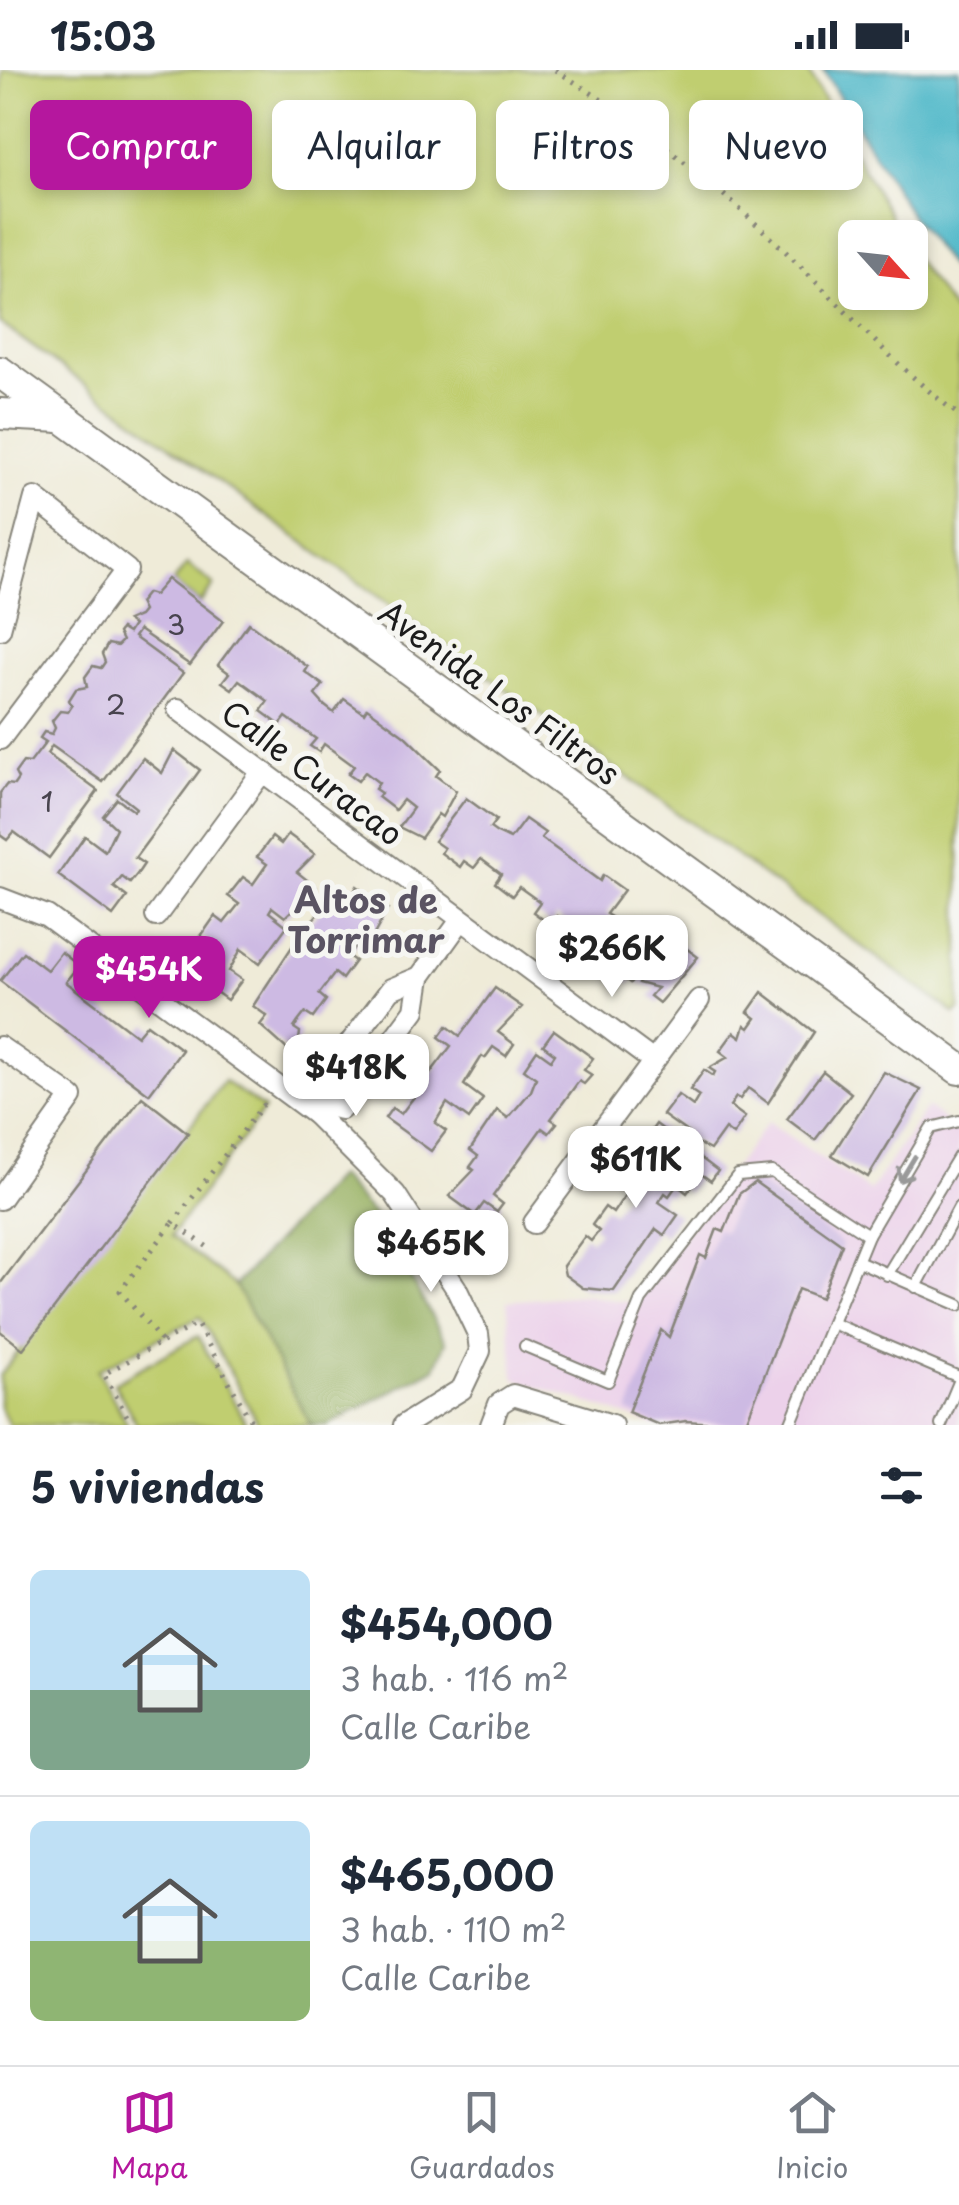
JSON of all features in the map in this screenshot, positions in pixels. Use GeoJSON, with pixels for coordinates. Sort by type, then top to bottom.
{"type":"FeatureCollection","features":[{"type":"Feature","properties":{"kind":"main road","name":"Avenida Los Filtros"},"geometry":{"type":"LineString","coordinates":[[0,372],[959,1069]]}},
{"type":"Feature","properties":{"kind":"main road"},"geometry":{"type":"LineString","coordinates":[[0,414],[62,417]]}},
{"type":"Feature","properties":{"kind":"street"},"geometry":{"type":"LineString","coordinates":[[0,629],[35,498],[127,570],[0,739]]}},
{"type":"Feature","properties":{"kind":"street","name":"Calle Curacao"},"geometry":{"type":"LineString","coordinates":[[178,710],[653,1060]]}},
{"type":"Feature","properties":{"kind":"street"},"geometry":{"type":"LineString","coordinates":[[156,916],[262,772]]}},
{"type":"Feature","properties":{"kind":"street"},"geometry":{"type":"LineString","coordinates":[[0,898],[47,916],[318,1109],[395,1194],[456,1288],[478,1334],[476,1366],[462,1389],[404,1425]]}},
{"type":"Feature","properties":{"kind":"street"},"geometry":{"type":"LineString","coordinates":[[318,1109],[341,1109],[363,1080],[414,1010],[420,976],[461,920]]}},
{"type":"Feature","properties":{"kind":"street"},"geometry":{"type":"LineString","coordinates":[[318,1109],[317,1087],[391,989],[420,976]]}},
{"type":"Feature","properties":{"kind":"street"},"geometry":{"type":"LineString","coordinates":[[534,1223],[699,1000]]}},
{"type":"Feature","properties":{"kind":"street"},"geometry":{"type":"LineString","coordinates":[[370,1018],[395,1036]]}},
{"type":"Feature","properties":{"kind":"street"},"geometry":{"type":"LineString","coordinates":[[0,1047],[72,1098],[0,1200]]}},
{"type":"Feature","properties":{"kind":"street"},"geometry":{"type":"LineString","coordinates":[[338,1060],[363,1080]]}},
{"type":"Feature","properties":{"kind":"street"},"geometry":{"type":"LineString","coordinates":[[491,1425],[499,1404],[513,1395],[612,1425]]}},
{"type":"Feature","properties":{"kind":"lane"},"geometry":{"type":"LineString","coordinates":[[790,1425],[868,1235],[930,1128],[959,1121]]}},
{"type":"Feature","properties":{"kind":"lane"},"geometry":{"type":"LineString","coordinates":[[887,1275],[959,1156]]}},
{"type":"Feature","properties":{"kind":"lane"},"geometry":{"type":"LineString","coordinates":[[525,1346],[608,1381],[640,1300],[738,1175],[772,1172],[868,1235]]}},
{"type":"Feature","properties":{"kind":"lane"},"geometry":{"type":"LineString","coordinates":[[916,1286],[959,1208]]}},
{"type":"Feature","properties":{"kind":"lane"},"geometry":{"type":"LineString","coordinates":[[858,1261],[959,1304]]}},
{"type":"Feature","properties":{"kind":"lane"},"geometry":{"type":"LineString","coordinates":[[832,1324],[959,1379],[940,1425]]}},
{"type":"Feature","properties":{"kind":"path"},"geometry":{"type":"LineString","coordinates":[[554,70],[629,114],[779,246],[922,387],[959,415]]}},
{"type":"Feature","properties":{"kind":"path"},"geometry":{"type":"LineString","coordinates":[[162,1342],[120,1291],[263,1104],[275,1114]]}},
{"type":"Feature","properties":{"kind":"path"},"geometry":{"type":"LineString","coordinates":[[174,1222],[209,1248]]}},
{"type":"Feature","properties":{"kind":"path"},"geometry":{"type":"LineString","coordinates":[[132,1425],[104,1374],[197,1324],[253,1425]]}},
{"type":"Feature","properties":{"kind":"shaded area"},"geometry":{"type":"Polygon","coordinates":[[[927,1107],[959,1131],[959,1425],[655,1425],[515,1379],[507,1301],[584,1295],[633,1303],[768,1122],[870,1191],[927,1107]]]}},
{"type":"Feature","properties":{"kind":"green space"},"geometry":{"type":"Polygon","coordinates":[[[2,70],[807,70],[824,100],[689,100],[689,190],[863,190],[863,168],[892,220],[838,220],[838,310],[928,310],[928,277],[959,319],[959,1009],[955,1014],[0,323],[2,70]]]}},
{"type":"Feature","properties":{"kind":"green space"},"geometry":{"type":"Polygon","coordinates":[[[187,564],[214,585],[200,603],[173,583],[187,564]]]}},
{"type":"Feature","properties":{"kind":"green space"},"geometry":{"type":"Polygon","coordinates":[[[224,1081],[264,1109],[171,1236],[235,1285],[311,1425],[259,1425],[200,1317],[98,1370],[128,1425],[9,1425],[0,1407],[0,1376],[224,1081]]]}},
{"type":"Feature","properties":{"kind":"green space"},"geometry":{"type":"Polygon","coordinates":[[[338,1176],[378,1220],[446,1342],[435,1368],[328,1425],[311,1425],[235,1285],[338,1176]]]}},
{"type":"Feature","properties":{"kind":"green space"},"geometry":{"type":"Polygon","coordinates":[[[198,1336],[247,1425],[137,1425],[114,1383],[198,1336]]]}},
{"type":"Feature","properties":{"kind":"water"},"geometry":{"type":"Polygon","coordinates":[[[823,70],[959,70],[959,279],[928,238],[928,220],[914,220],[863,136],[863,100],[841,100],[823,70]]]}},
{"type":"Feature","properties":{"kind":"building"},"geometry":{"type":"Polygon","coordinates":[[[168,579],[223,621],[190,665],[139,630],[134,637],[183,673],[103,782],[52,746],[47,754],[98,791],[49,858],[14,832],[7,840],[0,835],[0,793],[7,784],[14,785],[18,779],[15,773],[23,762],[30,763],[46,742],[40,738],[44,732],[52,734],[52,721],[60,711],[68,712],[76,689],[87,687],[85,677],[93,666],[101,668],[108,644],[117,646],[122,641],[118,633],[121,629],[128,633],[133,625],[127,621],[143,611],[139,603],[147,593],[154,595],[168,579]]]}},
{"type":"Feature","properties":{"kind":"building"},"geometry":{"type":"Polygon","coordinates":[[[249,623],[308,667],[305,672],[323,685],[315,695],[334,713],[344,699],[364,713],[367,708],[405,736],[440,770],[436,776],[456,791],[442,817],[438,814],[421,838],[399,827],[413,808],[403,800],[395,810],[378,797],[381,793],[375,789],[379,783],[365,772],[358,781],[348,774],[354,766],[324,744],[319,752],[310,746],[316,739],[286,717],[280,725],[261,711],[268,701],[239,680],[232,689],[222,682],[229,673],[218,665],[249,623]]]}},
{"type":"Feature","properties":{"kind":"building"},"geometry":{"type":"Polygon","coordinates":[[[174,750],[200,770],[135,858],[144,864],[138,873],[130,883],[122,877],[114,887],[127,897],[113,916],[58,875],[85,836],[105,851],[116,828],[103,816],[117,799],[134,811],[136,808],[117,793],[143,758],[162,773],[174,750]]]}},
{"type":"Feature","properties":{"kind":"building"},"geometry":{"type":"Polygon","coordinates":[[[466,798],[496,820],[490,828],[497,833],[510,839],[525,819],[545,833],[541,838],[600,881],[603,875],[624,890],[606,914],[638,933],[635,936],[643,942],[665,954],[675,940],[698,957],[659,1003],[650,996],[657,988],[638,983],[641,977],[637,974],[630,983],[620,976],[626,968],[595,946],[589,954],[572,941],[579,931],[557,916],[551,925],[533,912],[540,902],[519,887],[512,896],[495,883],[501,874],[481,859],[474,868],[464,861],[460,867],[441,853],[444,848],[434,841],[466,798]]]}},
{"type":"Feature","properties":{"kind":"building"},"geometry":{"type":"Polygon","coordinates":[[[288,834],[315,854],[297,872],[316,887],[285,917],[272,907],[269,912],[287,926],[260,963],[241,949],[229,971],[242,980],[227,1000],[187,971],[209,941],[201,936],[215,916],[224,923],[239,904],[228,896],[243,877],[253,884],[267,864],[257,857],[272,837],[281,844],[288,834]]]}},
{"type":"Feature","properties":{"kind":"building"},"geometry":{"type":"Polygon","coordinates":[[[357,886],[388,909],[371,940],[363,935],[348,956],[355,961],[342,979],[335,973],[319,994],[326,1000],[313,1018],[305,1013],[298,1022],[294,1028],[300,1032],[299,1040],[290,1052],[260,1025],[267,1016],[253,1006],[301,933],[332,898],[346,907],[357,886]]]}},
{"type":"Feature","properties":{"kind":"building"},"geometry":{"type":"Polygon","coordinates":[[[23,952],[47,970],[61,952],[79,966],[66,982],[137,1036],[147,1024],[182,1050],[149,1094],[0,981],[23,952]]]}},
{"type":"Feature","properties":{"kind":"building"},"geometry":{"type":"Polygon","coordinates":[[[495,988],[522,1007],[498,1032],[514,1044],[506,1056],[493,1047],[485,1058],[482,1056],[464,1085],[483,1099],[469,1119],[447,1103],[435,1123],[446,1131],[431,1151],[385,1118],[392,1108],[401,1114],[423,1085],[415,1079],[421,1069],[429,1075],[451,1046],[439,1037],[447,1026],[460,1036],[495,988]]]}},
{"type":"Feature","properties":{"kind":"building"},"geometry":{"type":"Polygon","coordinates":[[[762,992],[814,1032],[768,1103],[748,1088],[740,1099],[736,1097],[730,1106],[745,1117],[733,1135],[725,1129],[710,1150],[684,1136],[687,1132],[663,1115],[678,1095],[693,1106],[699,1096],[690,1090],[704,1070],[713,1076],[715,1072],[709,1068],[728,1057],[720,1051],[734,1032],[741,1037],[745,1025],[749,1028],[756,1018],[748,1012],[762,992]]]}},
{"type":"Feature","properties":{"kind":"building"},"geometry":{"type":"Polygon","coordinates":[[[554,1030],[593,1058],[584,1070],[592,1075],[584,1084],[579,1081],[551,1119],[557,1123],[549,1133],[542,1128],[493,1196],[503,1204],[497,1212],[484,1203],[475,1215],[449,1196],[474,1170],[470,1167],[478,1156],[470,1150],[497,1110],[508,1118],[531,1091],[536,1078],[524,1069],[537,1050],[551,1060],[555,1054],[543,1045],[554,1030]]]}},
{"type":"Feature","properties":{"kind":"building"},"geometry":{"type":"Polygon","coordinates":[[[823,1071],[851,1093],[815,1140],[787,1119],[823,1071]]]}},
{"type":"Feature","properties":{"kind":"building"},"geometry":{"type":"Polygon","coordinates":[[[884,1072],[921,1090],[868,1177],[832,1155],[884,1072]]]}},
{"type":"Feature","properties":{"kind":"building"},"geometry":{"type":"Polygon","coordinates":[[[142,1097],[188,1133],[23,1349],[0,1331],[0,1284],[142,1097]]]}},
{"type":"Feature","properties":{"kind":"building"},"geometry":{"type":"Polygon","coordinates":[[[656,1124],[718,1171],[711,1181],[701,1174],[687,1193],[677,1185],[669,1196],[665,1193],[659,1202],[678,1215],[664,1235],[656,1229],[614,1291],[583,1288],[565,1275],[563,1266],[585,1236],[591,1241],[599,1231],[592,1225],[605,1207],[613,1213],[627,1192],[619,1186],[625,1178],[620,1174],[631,1158],[637,1162],[640,1157],[635,1154],[656,1124]]]}},
{"type":"Feature","properties":{"kind":"building"},"geometry":{"type":"Polygon","coordinates":[[[755,1182],[842,1244],[821,1298],[798,1289],[745,1425],[686,1421],[659,1425],[628,1412],[661,1330],[669,1337],[700,1255],[706,1258],[717,1229],[724,1232],[739,1194],[755,1182]]]}},
{"type":"Feature","properties":{"kind":"district","name":"Altos de Torrimar"},"geometry":{"type":"Point","coordinates":[366,918]}}]}
